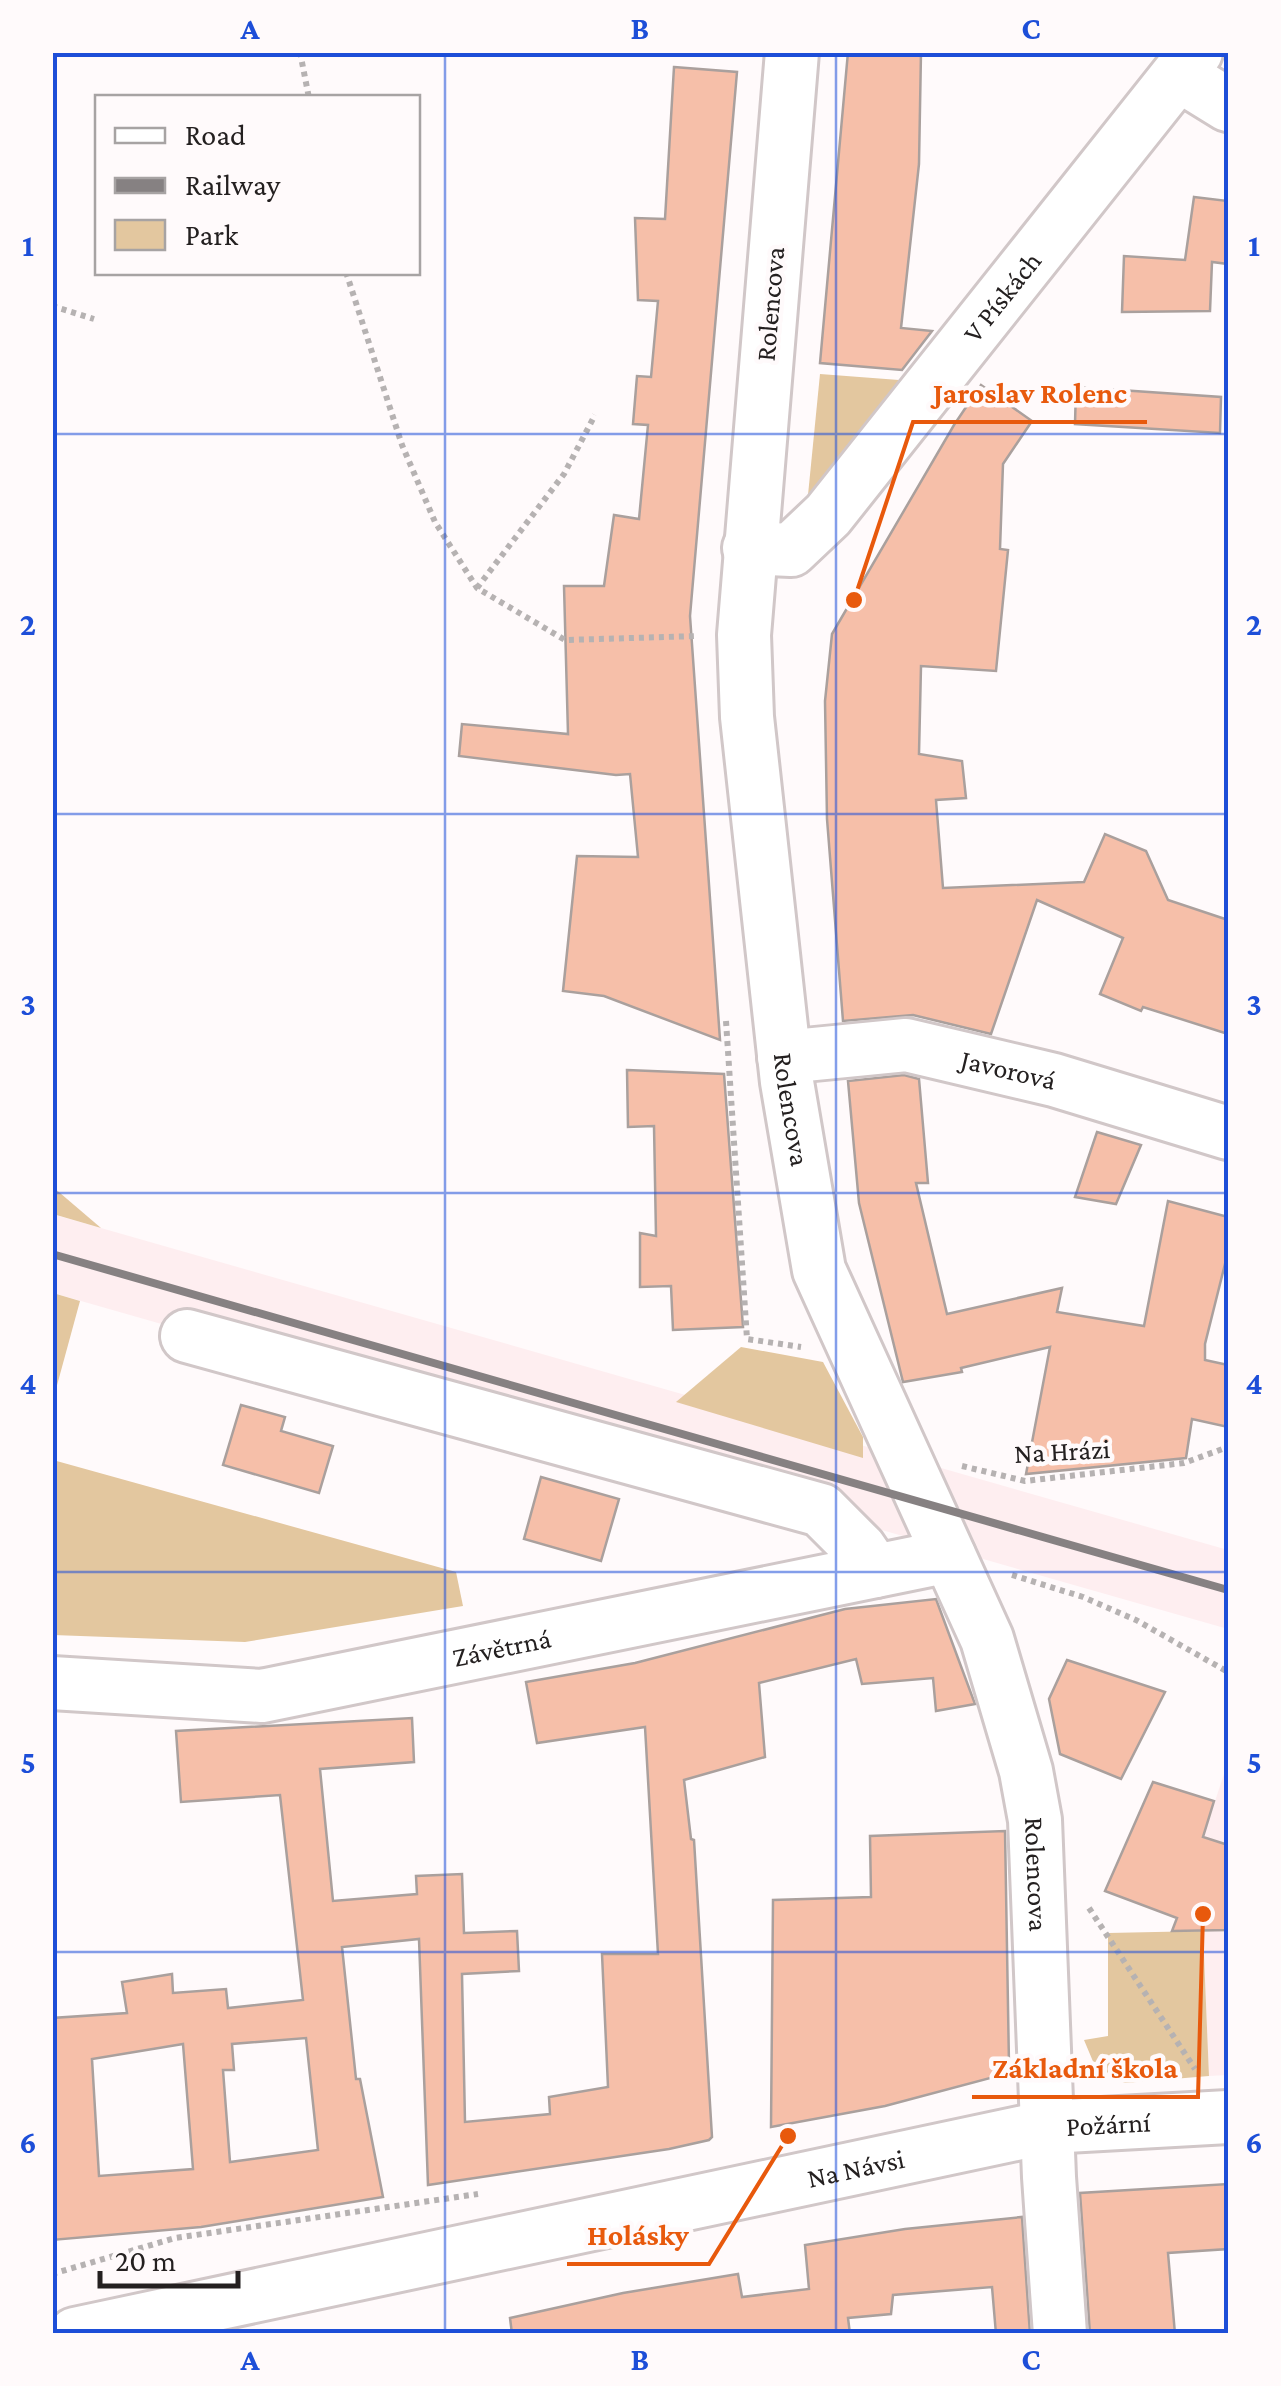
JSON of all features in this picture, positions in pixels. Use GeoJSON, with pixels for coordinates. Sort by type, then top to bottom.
{"type":"FeatureCollection","features":[{"type":"Feature","properties":{"kind":"street","name":"Rolencova"},"geometry":{"type":"LineString","coordinates":[[792,52],[744,635],[747,717],[784,1057],[819,1270],[987,1638],[1029,1788],[1034,1820],[1060,2334]]}},
{"type":"Feature","properties":{"kind":"street","name":"V Pískách"},"geometry":{"type":"LineString","coordinates":[[749,548],[791,550],[828,515],[1188,64]]}},
{"type":"Feature","properties":{"kind":"street"},"geometry":{"type":"LineString","coordinates":[[1188,64],[1228,105]]}},
{"type":"Feature","properties":{"kind":"street","name":"Javorová"},"geometry":{"type":"LineString","coordinates":[[784,1057],[906,1045],[1054,1080],[1228,1133]]}},
{"type":"Feature","properties":{"kind":"street"},"geometry":{"type":"LineString","coordinates":[[187,1336],[821,1510],[875,1570]]}},
{"type":"Feature","properties":{"kind":"street","name":"Závětrná"},"geometry":{"type":"LineString","coordinates":[[52,1684],[262,1696],[949,1556]]}},
{"type":"Feature","properties":{"kind":"street","name":"Požární"},"geometry":{"type":"LineString","coordinates":[[1048,2127],[1217,2100]]}},
{"type":"Feature","properties":{"kind":"street","name":"Na Návsi"},"geometry":{"type":"LineString","coordinates":[[75,2334],[1048,2127]]}},
{"type":"Feature","properties":{"kind":"path"},"geometry":{"type":"LineString","coordinates":[[300,52],[308,95]]}},
{"type":"Feature","properties":{"kind":"path"},"geometry":{"type":"LineString","coordinates":[[347,275],[402,446],[436,522],[477,588],[564,640],[744,635]]}},
{"type":"Feature","properties":{"kind":"path"},"geometry":{"type":"LineString","coordinates":[[52,306],[94,319]]}},
{"type":"Feature","properties":{"kind":"path"},"geometry":{"type":"LineString","coordinates":[[477,588],[564,474],[594,414]]}},
{"type":"Feature","properties":{"kind":"path","name":"Na Hrázi"},"geometry":{"type":"LineString","coordinates":[[899,1446],[1025,1481],[1184,1463],[1228,1447]]}},
{"type":"Feature","properties":{"kind":"path"},"geometry":{"type":"LineString","coordinates":[[949,1556],[1083,1597],[1136,1620],[1228,1672]]}},
{"type":"Feature","properties":{"kind":"path"},"geometry":{"type":"LineString","coordinates":[[1086,1904],[1217,2100]]}},
{"type":"Feature","properties":{"kind":"path"},"geometry":{"type":"LineString","coordinates":[[52,2274],[175,2238],[482,2193]]}},
{"type":"Feature","properties":{"kind":"shaded area"},"geometry":{"type":"Polygon","coordinates":[[[52,1214],[1228,1550],[1228,1629],[53,1293],[52,1214]]]}},
{"type":"Feature","properties":{"kind":"shaded area"},"geometry":{"type":"Polygon","coordinates":[[[1228,1762],[1228,2075],[1209,2076],[1203,1931],[1172,1931],[1228,1762]]]}},
{"type":"Feature","properties":{"kind":"green space"},"geometry":{"type":"Polygon","coordinates":[[[820,374],[899,380],[814,501],[807,505],[820,374]]]}},
{"type":"Feature","properties":{"kind":"green space"},"geometry":{"type":"Polygon","coordinates":[[[53,1187],[101,1228],[53,1214],[53,1187]]]}},
{"type":"Feature","properties":{"kind":"green space"},"geometry":{"type":"Polygon","coordinates":[[[52,1293],[80,1301],[53,1400],[52,1293]]]}},
{"type":"Feature","properties":{"kind":"green space"},"geometry":{"type":"Polygon","coordinates":[[[741,1347],[823,1362],[863,1437],[863,1458],[676,1402],[741,1347]]]}},
{"type":"Feature","properties":{"kind":"green space"},"geometry":{"type":"Polygon","coordinates":[[[53,1460],[456,1572],[463,1606],[245,1642],[53,1635],[53,1460]]]}},
{"type":"Feature","properties":{"kind":"green space"},"geometry":{"type":"Polygon","coordinates":[[[1203,1931],[1209,2076],[1125,2083],[1097,2071],[1084,2040],[1108,2036],[1108,1933],[1203,1931]]]}},
{"type":"Feature","properties":{"kind":"building"},"geometry":{"type":"Polygon","coordinates":[[[848,52],[921,52],[919,164],[901,328],[932,331],[902,370],[820,363],[848,52]]]}},
{"type":"Feature","properties":{"kind":"building"},"geometry":{"type":"Polygon","coordinates":[[[674,67],[737,72],[690,616],[720,1040],[604,996],[563,991],[577,856],[638,857],[630,774],[459,756],[462,724],[568,734],[564,586],[604,586],[614,515],[639,519],[648,425],[633,424],[637,376],[651,377],[658,301],[638,300],[635,218],[665,219],[674,67]]]}},
{"type":"Feature","properties":{"kind":"building"},"geometry":{"type":"Polygon","coordinates":[[[1194,197],[1228,201],[1228,264],[1212,262],[1210,311],[1122,312],[1124,256],[1185,260],[1194,197]]]}},
{"type":"Feature","properties":{"kind":"building"},"geometry":{"type":"Polygon","coordinates":[[[981,385],[1032,421],[1003,464],[1000,549],[1008,550],[996,671],[921,666],[919,754],[962,761],[966,798],[936,800],[943,888],[1084,882],[1105,834],[1146,851],[1168,900],[1228,920],[1228,1034],[1143,1007],[1141,1011],[1100,994],[1123,938],[1037,900],[991,1034],[913,1015],[843,1021],[827,819],[825,701],[832,634],[981,385]]]}},
{"type":"Feature","properties":{"kind":"building"},"geometry":{"type":"Polygon","coordinates":[[[1076,387],[1221,397],[1220,433],[1075,424],[1076,387]]]}},
{"type":"Feature","properties":{"kind":"building"},"geometry":{"type":"Polygon","coordinates":[[[627,1070],[724,1074],[743,1327],[673,1330],[671,1286],[640,1287],[640,1233],[656,1236],[654,1126],[628,1127],[627,1070]]]}},
{"type":"Feature","properties":{"kind":"building"},"geometry":{"type":"Polygon","coordinates":[[[904,1075],[919,1079],[928,1183],[916,1183],[947,1314],[1062,1288],[1057,1312],[1144,1326],[1168,1201],[1228,1217],[1228,1252],[1205,1344],[1205,1360],[1228,1365],[1228,1427],[1192,1419],[1186,1458],[1026,1474],[1050,1347],[961,1368],[962,1372],[903,1382],[859,1203],[848,1081],[904,1075]]]}},
{"type":"Feature","properties":{"kind":"building"},"geometry":{"type":"Polygon","coordinates":[[[1097,1132],[1141,1145],[1116,1204],[1075,1197],[1097,1132]]]}},
{"type":"Feature","properties":{"kind":"building"},"geometry":{"type":"Polygon","coordinates":[[[241,1405],[285,1417],[281,1431],[333,1446],[319,1493],[223,1465],[241,1405]]]}},
{"type":"Feature","properties":{"kind":"building"},"geometry":{"type":"Polygon","coordinates":[[[541,1477],[619,1499],[601,1561],[524,1539],[541,1477]]]}},
{"type":"Feature","properties":{"kind":"building"},"geometry":{"type":"Polygon","coordinates":[[[936,1599],[975,1704],[936,1711],[933,1678],[862,1684],[856,1659],[759,1683],[765,1757],[684,1780],[694,1840],[712,2137],[709,2140],[428,2185],[419,1939],[342,1947],[356,2079],[360,2079],[383,2197],[201,2227],[52,2240],[52,2018],[127,2013],[122,1982],[172,1974],[173,1993],[226,1989],[228,2008],[303,2000],[280,1795],[181,1802],[176,1731],[412,1718],[414,1762],[320,1769],[333,1901],[417,1894],[416,1876],[462,1874],[464,1933],[517,1931],[519,1971],[462,1974],[465,2122],[550,2114],[549,2097],[608,2087],[602,1954],[658,1954],[645,1727],[537,1743],[526,1682],[635,1663],[845,1609],[936,1599]],[[306,2038],[232,2044],[234,2070],[223,2070],[230,2162],[318,2150],[306,2038]],[[183,2044],[92,2059],[99,2176],[193,2169],[183,2044]]]}},
{"type":"Feature","properties":{"kind":"building"},"geometry":{"type":"Polygon","coordinates":[[[1067,1660],[1165,1692],[1121,1779],[1060,1754],[1049,1699],[1067,1660]]]}},
{"type":"Feature","properties":{"kind":"building"},"geometry":{"type":"Polygon","coordinates":[[[1153,1782],[1214,1801],[1203,1837],[1228,1845],[1228,1930],[1172,1931],[1177,1918],[1105,1891],[1153,1782]]]}},
{"type":"Feature","properties":{"kind":"building"},"geometry":{"type":"Polygon","coordinates":[[[1005,1831],[1009,2065],[998,2076],[885,2106],[771,2127],[773,1900],[871,1897],[870,1836],[1005,1831]]]}},
{"type":"Feature","properties":{"kind":"building"},"geometry":{"type":"Polygon","coordinates":[[[1228,2184],[1228,2249],[1168,2253],[1175,2334],[1090,2334],[1080,2193],[1228,2184]]]}},
{"type":"Feature","properties":{"kind":"building"},"geometry":{"type":"Polygon","coordinates":[[[1022,2217],[1030,2334],[996,2334],[992,2287],[893,2295],[891,2314],[848,2318],[850,2334],[512,2334],[510,2318],[623,2293],[738,2274],[742,2297],[809,2289],[805,2245],[905,2229],[1022,2217]]]}},
{"type":"Feature","properties":{"kind":"railway"},"geometry":{"type":"LineString","coordinates":[[52,1254],[1228,1590]]}},
{"type":"Feature","properties":{"kind":"place","name":"Jaroslav Rolenc"},"geometry":{"type":"Point","coordinates":[854,600]}},
{"type":"Feature","properties":{"kind":"place","name":"Základní škola"},"geometry":{"type":"Point","coordinates":[1203,1914]}},
{"type":"Feature","properties":{"kind":"place","name":"Holásky"},"geometry":{"type":"Point","coordinates":[788,2136]}}]}
